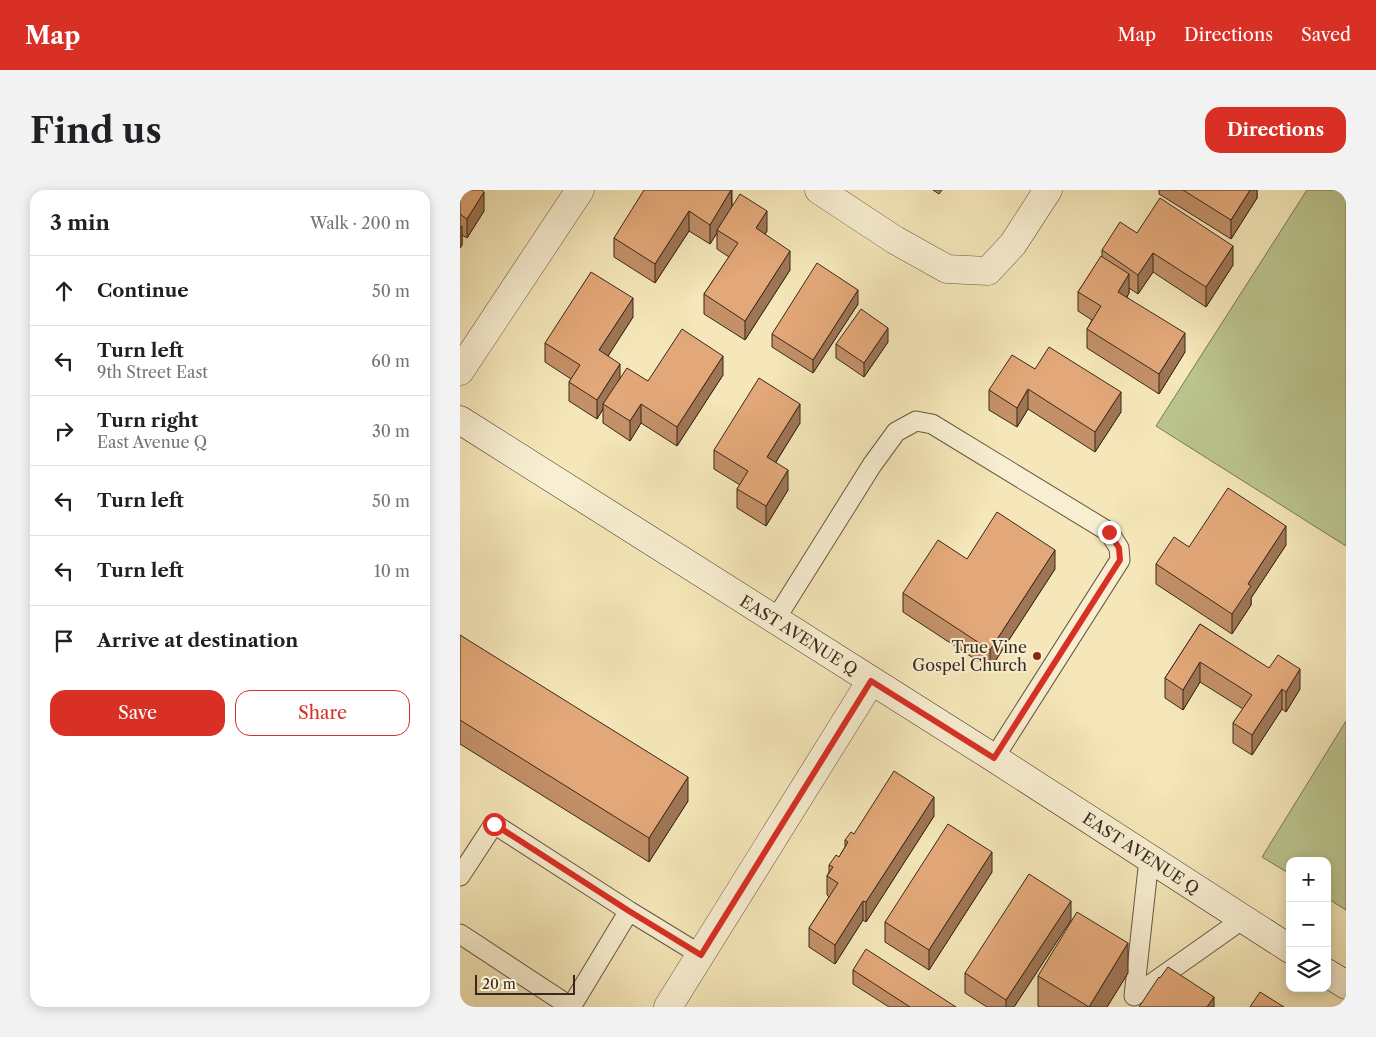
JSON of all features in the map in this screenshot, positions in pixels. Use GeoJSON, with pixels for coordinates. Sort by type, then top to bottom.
{"type":"FeatureCollection","features":[{"type":"Feature","properties":{"kind":"main road"},"geometry":{"type":"LineString","coordinates":[[460,371],[580,190]]}},
{"type":"Feature","properties":{"kind":"main road"},"geometry":{"type":"LineString","coordinates":[[819,190],[895,240],[948,269],[988,270],[1014,244],[1048,190]]}},
{"type":"Feature","properties":{"kind":"main road","name":"EAST AVENUE Q"},"geometry":{"type":"LineString","coordinates":[[460,420],[994,758],[1287,947]]}},
{"type":"Feature","properties":{"kind":"main road"},"geometry":{"type":"LineString","coordinates":[[668,1007],[871,681]]}},
{"type":"Feature","properties":{"kind":"main road"},"geometry":{"type":"LineString","coordinates":[[1331,976],[1346,986]]}},
{"type":"Feature","properties":{"kind":"lane"},"geometry":{"type":"LineString","coordinates":[[775,620],[867,474],[896,432],[916,421],[932,424],[1109,532],[1119,548],[1120,560],[994,758]]}},
{"type":"Feature","properties":{"kind":"lane"},"geometry":{"type":"LineString","coordinates":[[460,876],[494,824],[701,955]]}},
{"type":"Feature","properties":{"kind":"lane"},"geometry":{"type":"LineString","coordinates":[[1131,1001],[1149,859]]}},
{"type":"Feature","properties":{"kind":"lane"},"geometry":{"type":"LineString","coordinates":[[460,934],[571,1007],[629,911]]}},
{"type":"Feature","properties":{"kind":"lane"},"geometry":{"type":"LineString","coordinates":[[1131,1001],[1243,919]]}},
{"type":"Feature","properties":{"kind":"green space"},"geometry":{"type":"Polygon","coordinates":[[[1307,190],[1346,190],[1346,546],[1156,426],[1307,190]]]}},
{"type":"Feature","properties":{"kind":"green space"},"geometry":{"type":"Polygon","coordinates":[[[1346,721],[1346,910],[1331,901],[1331,857],[1286,857],[1286,872],[1262,857],[1346,721]]]}},
{"type":"Feature","properties":{"kind":"building"},"geometry":{"type":"Polygon","coordinates":[[[460,190],[482,190],[484,192],[467,219],[460,214],[460,190]]]}},
{"type":"Feature","properties":{"kind":"building"},"geometry":{"type":"Polygon","coordinates":[[[644,190],[731,190],[710,225],[689,211],[655,264],[614,238],[644,190]]]}},
{"type":"Feature","properties":{"kind":"building"},"geometry":{"type":"Polygon","coordinates":[[[1183,190],[1250,190],[1231,220],[1183,190]]]}},
{"type":"Feature","properties":{"kind":"building"},"geometry":{"type":"Polygon","coordinates":[[[740,194],[767,211],[756,228],[790,251],[745,321],[704,294],[738,243],[717,230],[740,194]]]}},
{"type":"Feature","properties":{"kind":"building"},"geometry":{"type":"Polygon","coordinates":[[[1160,198],[1233,246],[1206,287],[1153,253],[1138,275],[1102,250],[1120,222],[1137,233],[1160,198]]]}},
{"type":"Feature","properties":{"kind":"building"},"geometry":{"type":"Polygon","coordinates":[[[1101,256],[1129,274],[1118,292],[1185,333],[1159,374],[1087,329],[1101,306],[1078,292],[1101,256]]]}},
{"type":"Feature","properties":{"kind":"building"},"geometry":{"type":"Polygon","coordinates":[[[817,263],[858,290],[813,360],[772,334],[817,263]]]}},
{"type":"Feature","properties":{"kind":"building"},"geometry":{"type":"Polygon","coordinates":[[[591,272],[633,298],[599,350],[620,364],[597,400],[569,382],[580,365],[545,343],[591,272]]]}},
{"type":"Feature","properties":{"kind":"building"},"geometry":{"type":"Polygon","coordinates":[[[861,309],[888,328],[864,363],[836,344],[861,309]]]}},
{"type":"Feature","properties":{"kind":"building"},"geometry":{"type":"Polygon","coordinates":[[[682,329],[723,356],[677,427],[641,404],[630,421],[603,404],[627,368],[648,381],[682,329]]]}},
{"type":"Feature","properties":{"kind":"building"},"geometry":{"type":"Polygon","coordinates":[[[1049,347],[1121,392],[1095,432],[1028,389],[1017,408],[989,390],[1012,355],[1035,369],[1049,347]]]}},
{"type":"Feature","properties":{"kind":"building"},"geometry":{"type":"Polygon","coordinates":[[[759,378],[800,404],[767,457],[788,470],[766,506],[737,489],[748,471],[714,450],[759,378]]]}},
{"type":"Feature","properties":{"kind":"building"},"geometry":{"type":"Polygon","coordinates":[[[1228,488],[1286,526],[1248,584],[1251,586],[1232,614],[1156,564],[1174,537],[1189,547],[1228,488]]]}},
{"type":"Feature","properties":{"kind":"building"},"geometry":{"type":"Polygon","coordinates":[[[997,512],[1055,550],[990,650],[903,593],[938,540],[967,559],[997,512]]]}},
{"type":"Feature","properties":{"kind":"building"},"geometry":{"type":"Polygon","coordinates":[[[1200,624],[1269,668],[1278,655],[1300,669],[1286,692],[1282,689],[1252,735],[1233,723],[1252,695],[1200,662],[1183,690],[1165,678],[1200,624]]]}},
{"type":"Feature","properties":{"kind":"building"},"geometry":{"type":"Polygon","coordinates":[[[460,635],[688,777],[649,838],[460,720],[460,635]]]}},
{"type":"Feature","properties":{"kind":"building"},"geometry":{"type":"Polygon","coordinates":[[[894,771],[934,797],[866,902],[863,901],[835,945],[809,928],[838,883],[827,876],[833,867],[829,865],[836,855],[839,857],[848,842],[845,840],[851,832],[854,834],[894,771]]]}},
{"type":"Feature","properties":{"kind":"building"},"geometry":{"type":"Polygon","coordinates":[[[948,824],[992,852],[929,950],[885,922],[948,824]]]}},
{"type":"Feature","properties":{"kind":"building"},"geometry":{"type":"Polygon","coordinates":[[[1029,874],[1071,901],[1006,1000],[965,973],[1029,874]]]}},
{"type":"Feature","properties":{"kind":"building"},"geometry":{"type":"Polygon","coordinates":[[[1077,912],[1128,943],[1089,1007],[1038,976],[1077,912]]]}},
{"type":"Feature","properties":{"kind":"building"},"geometry":{"type":"Polygon","coordinates":[[[866,949],[956,1007],[910,1007],[853,970],[866,949]]]}},
{"type":"Feature","properties":{"kind":"building"},"geometry":{"type":"Polygon","coordinates":[[[1168,967],[1214,997],[1207,1007],[1139,1007],[1168,967]]]}},
{"type":"Feature","properties":{"kind":"building"},"geometry":{"type":"Polygon","coordinates":[[[1260,992],[1284,1007],[1250,1007],[1260,992]]]}},
{"type":"Feature","properties":{"kind":"place","name":"True Vine Gospel Church"},"geometry":{"type":"Point","coordinates":[1037,656]}},
{"type":"Feature","properties":{"kind":"route"},"geometry":{"type":"LineString","coordinates":[[494,824],[701,955],[871,681],[994,758],[1120,560],[1119,548],[1109,532]]}}]}
